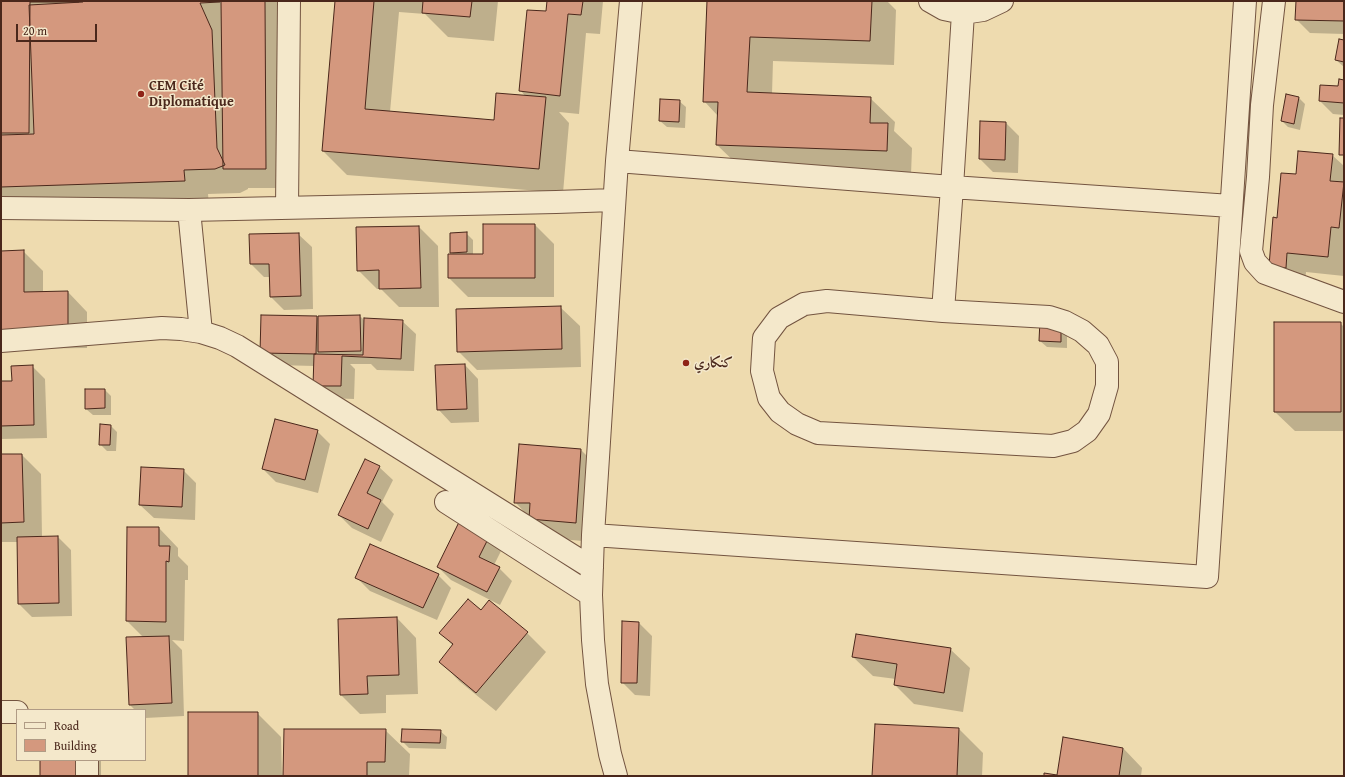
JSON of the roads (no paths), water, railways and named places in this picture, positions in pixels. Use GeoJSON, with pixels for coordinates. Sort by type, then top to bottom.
{"type":"FeatureCollection","features":[{"type":"Feature","properties":{"kind":"street"},"geometry":{"type":"LineString","coordinates":[[286,208],[289,1]]}},
{"type":"Feature","properties":{"kind":"street"},"geometry":{"type":"LineString","coordinates":[[616,776],[610,754],[597,684],[591,595],[593,535],[614,200],[631,1]]}},
{"type":"Feature","properties":{"kind":"street"},"geometry":{"type":"LineString","coordinates":[[930,1],[944,9],[963,13],[983,10],[1002,1]]}},
{"type":"Feature","properties":{"kind":"street"},"geometry":{"type":"LineString","coordinates":[[593,535],[1207,577],[1245,1]]}},
{"type":"Feature","properties":{"kind":"street"},"geometry":{"type":"LineString","coordinates":[[1274,1],[1262,105],[1258,177],[1251,251],[1254,262],[1265,273],[1344,302]]}},
{"type":"Feature","properties":{"kind":"street"},"geometry":{"type":"LineString","coordinates":[[943,311],[963,13]]}},
{"type":"Feature","properties":{"kind":"street"},"geometry":{"type":"LineString","coordinates":[[617,161],[952,187],[1231,206]]}},
{"type":"Feature","properties":{"kind":"street"},"geometry":{"type":"LineString","coordinates":[[1,208],[189,210],[540,203],[614,200]]}},
{"type":"Feature","properties":{"kind":"street"},"geometry":{"type":"LineString","coordinates":[[189,210],[201,332]]}},
{"type":"Feature","properties":{"kind":"street"},"geometry":{"type":"LineString","coordinates":[[827,301],[943,311],[1049,317],[1065,322],[1082,331],[1098,344],[1107,362],[1107,386],[1100,414],[1087,431],[1073,441],[1053,446],[818,433],[797,424],[780,412],[769,398],[762,371],[764,338],[779,318],[804,304],[827,301]]}},
{"type":"Feature","properties":{"kind":"street"},"geometry":{"type":"LineString","coordinates":[[1,341],[162,328],[201,332],[220,338],[237,346],[592,568]]}},
{"type":"Feature","properties":{"kind":"street"},"geometry":{"type":"LineString","coordinates":[[446,502],[591,595]]}},
{"type":"Feature","properties":{"kind":"street"},"geometry":{"type":"LineString","coordinates":[[1,712],[16,712]]}},
{"type":"Feature","properties":{"kind":"street"},"geometry":{"type":"LineString","coordinates":[[87,761],[87,776]]}},
{"type":"Feature","properties":{"kind":"place","name":"CEM Cité Diplomatique"},"geometry":{"type":"Point","coordinates":[141,94]}},
{"type":"Feature","properties":{"kind":"place","name":"كنكاري"},"geometry":{"type":"Point","coordinates":[686,363]}}]}
